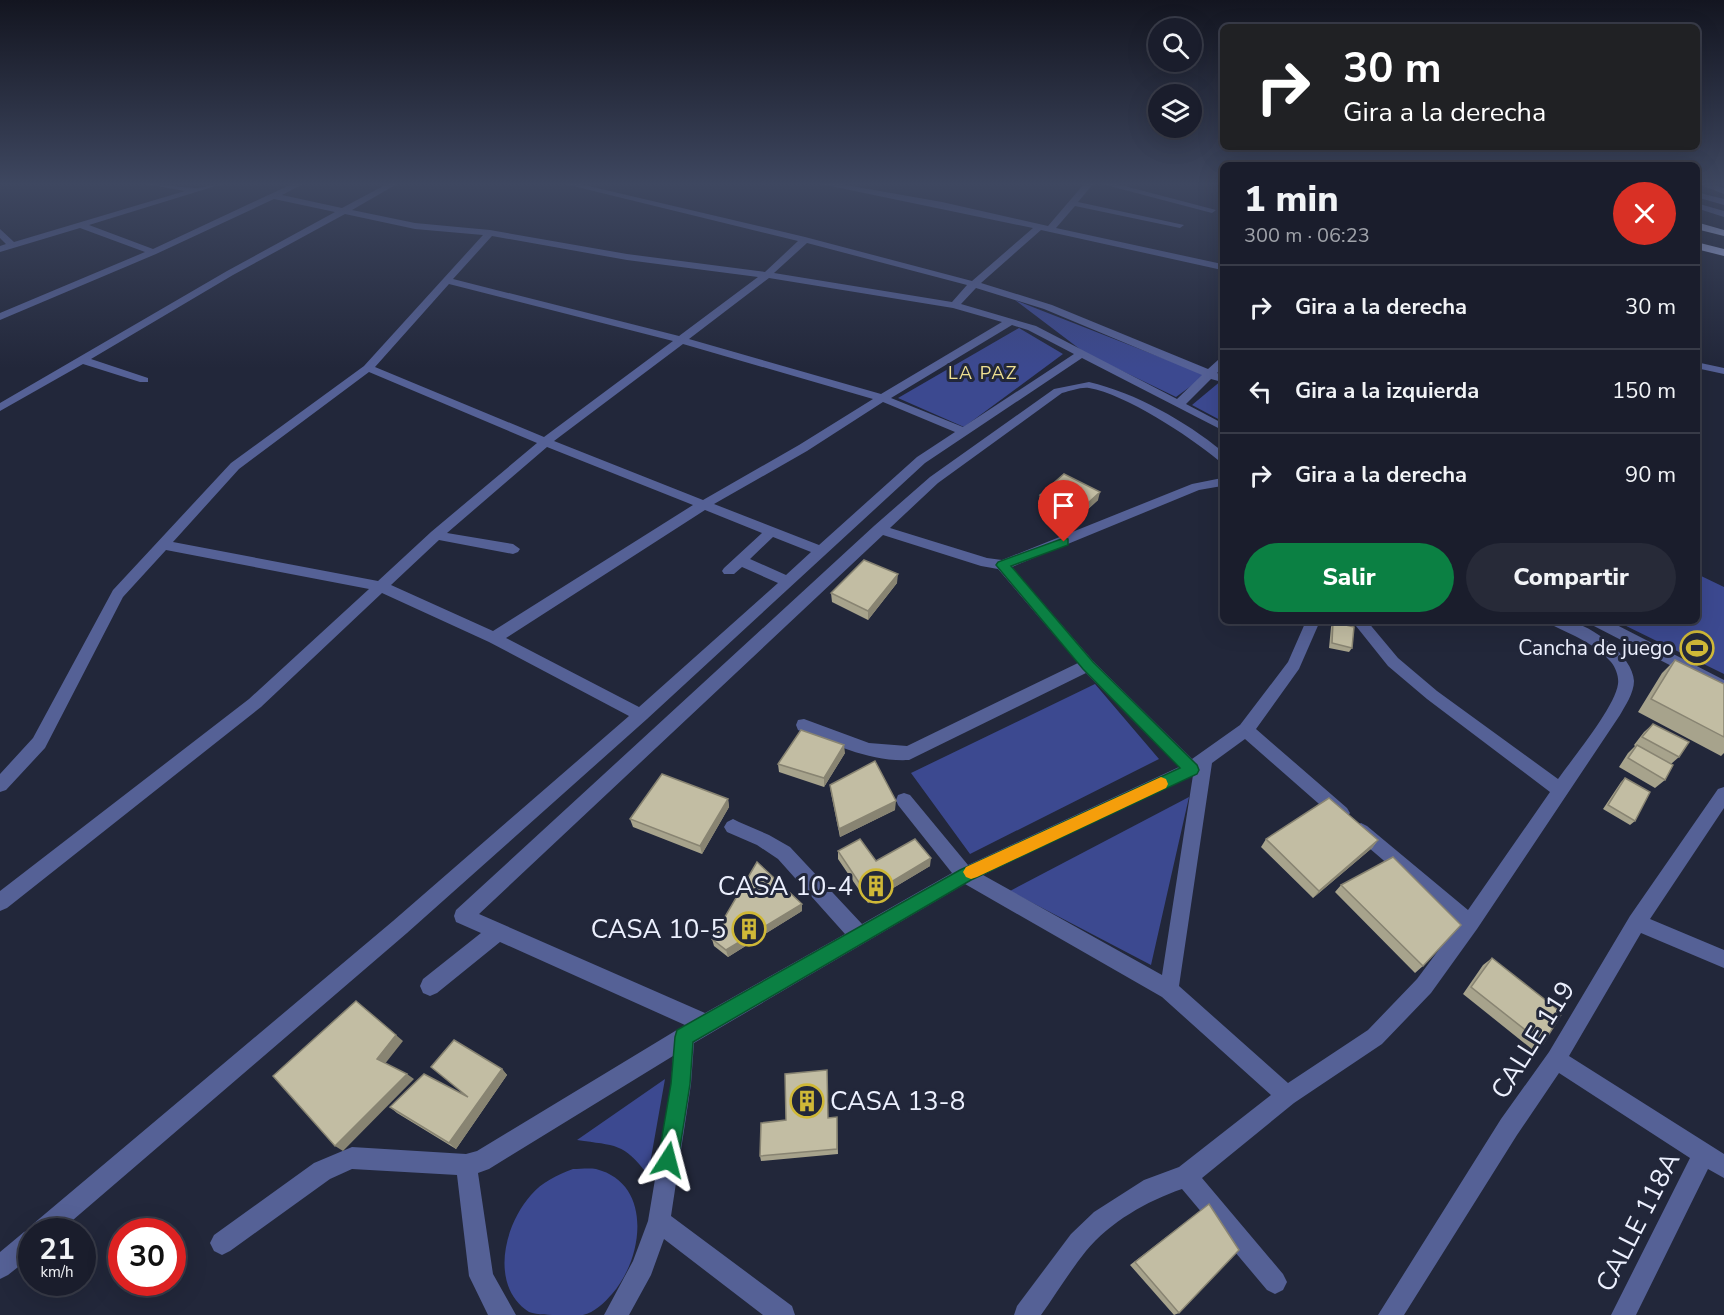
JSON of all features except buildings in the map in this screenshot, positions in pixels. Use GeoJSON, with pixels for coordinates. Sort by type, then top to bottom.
{"type":"FeatureCollection","features":[{"type":"Feature","properties":{"kind":"highway"},"geometry":{"type":"LineString","coordinates":[[1700,246],[1724,253]]}},
{"type":"Feature","properties":{"kind":"street"},"geometry":{"type":"LineString","coordinates":[[135,245],[153,252]]}},
{"type":"Feature","properties":{"kind":"street"},"geometry":{"type":"LineString","coordinates":[[0,317],[167,245]]}},
{"type":"Feature","properties":{"kind":"street"},"geometry":{"type":"LineString","coordinates":[[0,408],[282,245]]}},
{"type":"Feature","properties":{"kind":"street"},"geometry":{"type":"LineString","coordinates":[[0,785],[39,743],[118,594],[235,466],[368,368],[479,245]]}},
{"type":"Feature","properties":{"kind":"street"},"geometry":{"type":"LineString","coordinates":[[561,245],[954,305],[1032,328],[1220,426]]}},
{"type":"Feature","properties":{"kind":"street"},"geometry":{"type":"LineString","coordinates":[[0,902],[255,703],[436,535],[545,442],[767,275],[799,245]]}},
{"type":"Feature","properties":{"kind":"street"},"geometry":{"type":"LineString","coordinates":[[826,245],[975,284],[1048,307],[1217,377]]}},
{"type":"Feature","properties":{"kind":"street"},"geometry":{"type":"LineString","coordinates":[[954,305],[975,284],[1023,245]]}},
{"type":"Feature","properties":{"kind":"street"},"geometry":{"type":"LineString","coordinates":[[1123,245],[1220,267]]}},
{"type":"Feature","properties":{"kind":"street"},"geometry":{"type":"LineString","coordinates":[[0,249],[12,246]]}},
{"type":"Feature","properties":{"kind":"street"},"geometry":{"type":"LineString","coordinates":[[448,281],[682,340],[882,398],[962,431]]}},
{"type":"Feature","properties":{"kind":"street"},"geometry":{"type":"LineString","coordinates":[[997,291],[1032,328]]}},
{"type":"Feature","properties":{"kind":"street"},"geometry":{"type":"LineString","coordinates":[[494,638],[705,504],[803,448],[1012,321]]}},
{"type":"Feature","properties":{"kind":"street"},"geometry":{"type":"LineString","coordinates":[[57,1218],[400,927],[641,715],[921,460],[1080,355]]}},
{"type":"Feature","properties":{"kind":"street"},"geometry":{"type":"LineString","coordinates":[[83,360],[144,380]]}},
{"type":"Feature","properties":{"kind":"street"},"geometry":{"type":"LineString","coordinates":[[1700,366],[1724,371]]}},
{"type":"Feature","properties":{"kind":"street"},"geometry":{"type":"LineString","coordinates":[[368,368],[545,442],[821,551]]}},
{"type":"Feature","properties":{"kind":"street"},"geometry":{"type":"LineString","coordinates":[[1179,404],[1217,377]]}},
{"type":"Feature","properties":{"kind":"street"},"geometry":{"type":"LineString","coordinates":[[706,1024],[463,916],[933,480],[1058,392],[1075,385],[1089,385],[1109,390],[1182,428],[1220,455]]}},
{"type":"Feature","properties":{"kind":"street"},"geometry":{"type":"LineString","coordinates":[[879,529],[1002,565],[1020,560],[1196,487],[1220,482]]}},
{"type":"Feature","properties":{"kind":"street"},"geometry":{"type":"LineString","coordinates":[[729,572],[772,531]]}},
{"type":"Feature","properties":{"kind":"street"},"geometry":{"type":"LineString","coordinates":[[436,535],[513,549]]}},
{"type":"Feature","properties":{"kind":"street"},"geometry":{"type":"LineString","coordinates":[[163,545],[382,587],[494,638],[641,715]]}},
{"type":"Feature","properties":{"kind":"street"},"geometry":{"type":"LineString","coordinates":[[741,561],[787,581]]}},
{"type":"Feature","properties":{"kind":"street"},"geometry":{"type":"LineString","coordinates":[[1002,565],[1088,665],[1198,765]]}},
{"type":"Feature","properties":{"kind":"street"},"geometry":{"type":"LineString","coordinates":[[222,1244],[322,1171],[352,1158],[466,1165],[481,1161],[706,1024],[965,875],[1198,765],[1246,730],[1294,665],[1312,624]]}},
{"type":"Feature","properties":{"kind":"street"},"geometry":{"type":"LineString","coordinates":[[1361,624],[1393,662],[1559,789]]}},
{"type":"Feature","properties":{"kind":"street"},"geometry":{"type":"LineString","coordinates":[[1026,1315],[1079,1242],[1102,1220],[1152,1188],[1186,1176],[1287,1096],[1375,1037],[1424,986],[1470,923],[1614,711],[1626,682],[1622,669],[1613,655],[1562,624]]}},
{"type":"Feature","properties":{"kind":"street"},"geometry":{"type":"LineString","coordinates":[[1603,624],[1724,687]]}},
{"type":"Feature","properties":{"kind":"street"},"geometry":{"type":"LineString","coordinates":[[804,725],[873,751],[892,755],[909,753],[1088,665]]}},
{"type":"Feature","properties":{"kind":"street"},"geometry":{"type":"LineString","coordinates":[[1246,730],[1470,923]]}},
{"type":"Feature","properties":{"kind":"street"},"geometry":{"type":"LineString","coordinates":[[1169,990],[1198,765]]}},
{"type":"Feature","properties":{"kind":"street","name":"CALLE 119"},"geometry":{"type":"LineString","coordinates":[[1390,1315],[1509,1127],[1556,1059],[1637,922],[1724,794]]}},
{"type":"Feature","properties":{"kind":"street"},"geometry":{"type":"LineString","coordinates":[[904,800],[965,875],[1169,990],[1287,1096]]}},
{"type":"Feature","properties":{"kind":"street"},"geometry":{"type":"LineString","coordinates":[[733,827],[764,840],[784,854],[860,936]]}},
{"type":"Feature","properties":{"kind":"street"},"geometry":{"type":"LineString","coordinates":[[1637,922],[1724,958]]}},
{"type":"Feature","properties":{"kind":"street"},"geometry":{"type":"LineString","coordinates":[[430,986],[498,931]]}},
{"type":"Feature","properties":{"kind":"street"},"geometry":{"type":"LineString","coordinates":[[616,1315],[643,1267],[659,1221],[681,1084],[684,1037]]}},
{"type":"Feature","properties":{"kind":"street"},"geometry":{"type":"LineString","coordinates":[[1556,1059],[1724,1167]]}},
{"type":"Feature","properties":{"kind":"street","name":"CALLE 118A"},"geometry":{"type":"LineString","coordinates":[[1623,1315],[1704,1154]]}},
{"type":"Feature","properties":{"kind":"street"},"geometry":{"type":"LineString","coordinates":[[466,1165],[478,1240],[481,1276],[498,1310],[504,1315]]}},
{"type":"Feature","properties":{"kind":"street"},"geometry":{"type":"LineString","coordinates":[[1186,1176],[1275,1282]]}},
{"type":"Feature","properties":{"kind":"street"},"geometry":{"type":"LineString","coordinates":[[659,1221],[783,1315]]}},
{"type":"Feature","properties":{"kind":"street"},"geometry":{"type":"LineString","coordinates":[[0,1266],[18,1251]]}},
{"type":"Feature","properties":{"kind":"shaded area"},"geometry":{"type":"Polygon","coordinates":[[[1015,300],[1206,375],[1176,397],[1085,353],[1015,300]]]}},
{"type":"Feature","properties":{"kind":"shaded area"},"geometry":{"type":"Polygon","coordinates":[[[1019,328],[1063,354],[964,427],[898,398],[1019,328]]]}},
{"type":"Feature","properties":{"kind":"shaded area"},"geometry":{"type":"Polygon","coordinates":[[[1220,382],[1220,420],[1192,405],[1220,382]]]}},
{"type":"Feature","properties":{"kind":"shaded area","name":"Cancha de juego"},"geometry":{"type":"Polygon","coordinates":[[[1700,575],[1724,587],[1724,674],[1622,624],[1700,624],[1700,575]]]}},
{"type":"Feature","properties":{"kind":"shaded area"},"geometry":{"type":"Polygon","coordinates":[[[1095,684],[1159,759],[970,854],[911,773],[1095,684]]]}},
{"type":"Feature","properties":{"kind":"shaded area"},"geometry":{"type":"Polygon","coordinates":[[[1189,797],[1151,965],[1010,891],[1189,797]]]}},
{"type":"Feature","properties":{"kind":"shaded area"},"geometry":{"type":"Polygon","coordinates":[[[665,1079],[648,1175],[632,1156],[618,1147],[577,1140],[665,1079]]]}},
{"type":"Feature","properties":{"kind":"shaded area"},"geometry":{"type":"Polygon","coordinates":[[[573,1169],[596,1169],[615,1177],[627,1190],[635,1206],[637,1224],[636,1243],[631,1262],[623,1279],[612,1294],[591,1312],[583,1315],[560,1315],[529,1312],[516,1301],[509,1287],[505,1271],[508,1238],[514,1222],[535,1190],[550,1179],[573,1169]]]}},
{"type":"Feature","properties":{"kind":"slow traffic"},"geometry":{"type":"LineString","coordinates":[[971,872],[1161,784]]}},
{"type":"Feature","properties":{"kind":"place","name":"Cancha de juego"},"geometry":{"type":"Point","coordinates":[1697,648]}},
{"type":"Feature","properties":{"kind":"place","name":"CASA 10-4"},"geometry":{"type":"Point","coordinates":[876,886]}},
{"type":"Feature","properties":{"kind":"place","name":"CASA 10-5"},"geometry":{"type":"Point","coordinates":[749,929]}},
{"type":"Feature","properties":{"kind":"place","name":"CASA 13-8"},"geometry":{"type":"Point","coordinates":[807,1101]}},
{"type":"Feature","properties":{"kind":"district","name":"LA PAZ"},"geometry":{"type":"Point","coordinates":[983,373]}},
{"type":"Feature","properties":{"kind":"route"},"geometry":{"type":"LineString","coordinates":[[668,1160],[681,1084],[684,1037],[965,875],[1191,770],[1088,665],[1002,565],[1064,542]]}}]}
